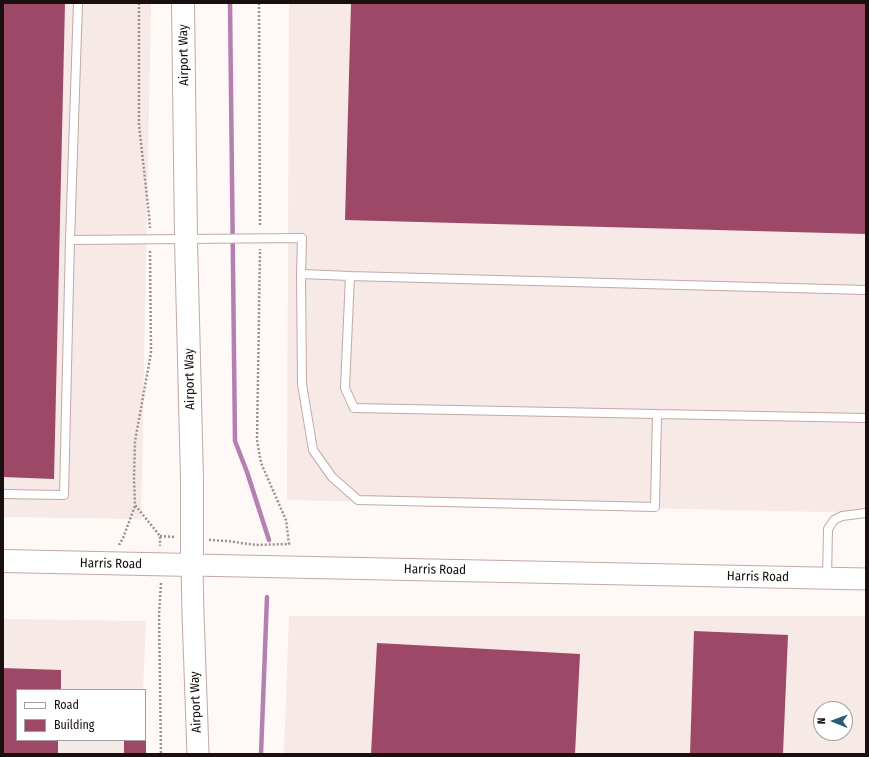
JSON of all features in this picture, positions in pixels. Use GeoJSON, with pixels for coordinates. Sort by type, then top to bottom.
{"type":"FeatureCollection","features":[{"type":"Feature","properties":{"kind":"main road","name":"Airport Way"},"geometry":{"type":"LineString","coordinates":[[183,3],[186,239],[192,472],[192,565]]}},
{"type":"Feature","properties":{"kind":"main road","name":"Harris Road"},"geometry":{"type":"LineString","coordinates":[[3,561],[192,565]]}},
{"type":"Feature","properties":{"kind":"street","name":"Harris Road"},"geometry":{"type":"LineString","coordinates":[[192,565],[866,579]]}},
{"type":"Feature","properties":{"kind":"street","name":"Airport Way"},"geometry":{"type":"LineString","coordinates":[[192,565],[198,754]]}},
{"type":"Feature","properties":{"kind":"lane"},"geometry":{"type":"LineString","coordinates":[[3,494],[64,495],[70,240],[78,3]]}},
{"type":"Feature","properties":{"kind":"lane"},"geometry":{"type":"LineString","coordinates":[[70,240],[302,238],[302,384],[313,450],[332,477],[358,500],[655,507],[657,414]]}},
{"type":"Feature","properties":{"kind":"lane"},"geometry":{"type":"LineString","coordinates":[[301,274],[866,290]]}},
{"type":"Feature","properties":{"kind":"lane"},"geometry":{"type":"LineString","coordinates":[[350,276],[346,388],[354,408],[866,418]]}},
{"type":"Feature","properties":{"kind":"lane"},"geometry":{"type":"LineString","coordinates":[[827,578],[828,529],[834,520],[842,516],[866,513]]}},
{"type":"Feature","properties":{"kind":"path"},"geometry":{"type":"LineString","coordinates":[[140,3],[139,125],[149,215]]}},
{"type":"Feature","properties":{"kind":"path"},"geometry":{"type":"LineString","coordinates":[[259,3],[260,215]]}},
{"type":"Feature","properties":{"kind":"path"},"geometry":{"type":"LineString","coordinates":[[119,545],[135,505],[135,441],[151,353],[150,259]]}},
{"type":"Feature","properties":{"kind":"path"},"geometry":{"type":"LineString","coordinates":[[227,541],[256,545],[289,544],[286,520],[261,464],[257,440],[260,263]]}},
{"type":"Feature","properties":{"kind":"path"},"geometry":{"type":"LineString","coordinates":[[135,505],[160,536]]}},
{"type":"Feature","properties":{"kind":"path"},"geometry":{"type":"LineString","coordinates":[[161,593],[159,614],[161,754]]}},
{"type":"Feature","properties":{"kind":"shaded area"},"geometry":{"type":"Polygon","coordinates":[[[3,3],[151,3],[141,519],[3,517],[3,3]]]}},
{"type":"Feature","properties":{"kind":"shaded area"},"geometry":{"type":"Polygon","coordinates":[[[289,3],[866,3],[866,513],[287,500],[289,3]]]}},
{"type":"Feature","properties":{"kind":"shaded area"},"geometry":{"type":"Polygon","coordinates":[[[289,616],[866,616],[866,754],[284,754],[289,616]]]}},
{"type":"Feature","properties":{"kind":"shaded area"},"geometry":{"type":"Polygon","coordinates":[[[3,619],[146,621],[143,689],[16,689],[16,741],[141,741],[141,754],[3,754],[3,619]]]}},
{"type":"Feature","properties":{"kind":"building"},"geometry":{"type":"Polygon","coordinates":[[[3,3],[65,3],[54,479],[3,477],[3,3]]]}},
{"type":"Feature","properties":{"kind":"building"},"geometry":{"type":"Polygon","coordinates":[[[351,3],[866,3],[866,234],[345,220],[351,3]]]}},
{"type":"Feature","properties":{"kind":"building"},"geometry":{"type":"Polygon","coordinates":[[[694,631],[788,635],[783,754],[690,754],[694,631]]]}},
{"type":"Feature","properties":{"kind":"building"},"geometry":{"type":"Polygon","coordinates":[[[377,643],[580,654],[575,754],[371,754],[377,643]]]}},
{"type":"Feature","properties":{"kind":"building"},"geometry":{"type":"Polygon","coordinates":[[[3,668],[61,670],[61,689],[16,689],[16,741],[58,741],[58,754],[3,754],[3,668]]]}},
{"type":"Feature","properties":{"kind":"building"},"geometry":{"type":"Polygon","coordinates":[[[124,741],[146,741],[146,754],[124,754],[124,741]]]}},
{"type":"Feature","properties":{"kind":"waterway"},"geometry":{"type":"LineString","coordinates":[[230,3],[235,441],[247,472],[269,540]]}},
{"type":"Feature","properties":{"kind":"waterway"},"geometry":{"type":"LineString","coordinates":[[261,754],[267,597]]}}]}
